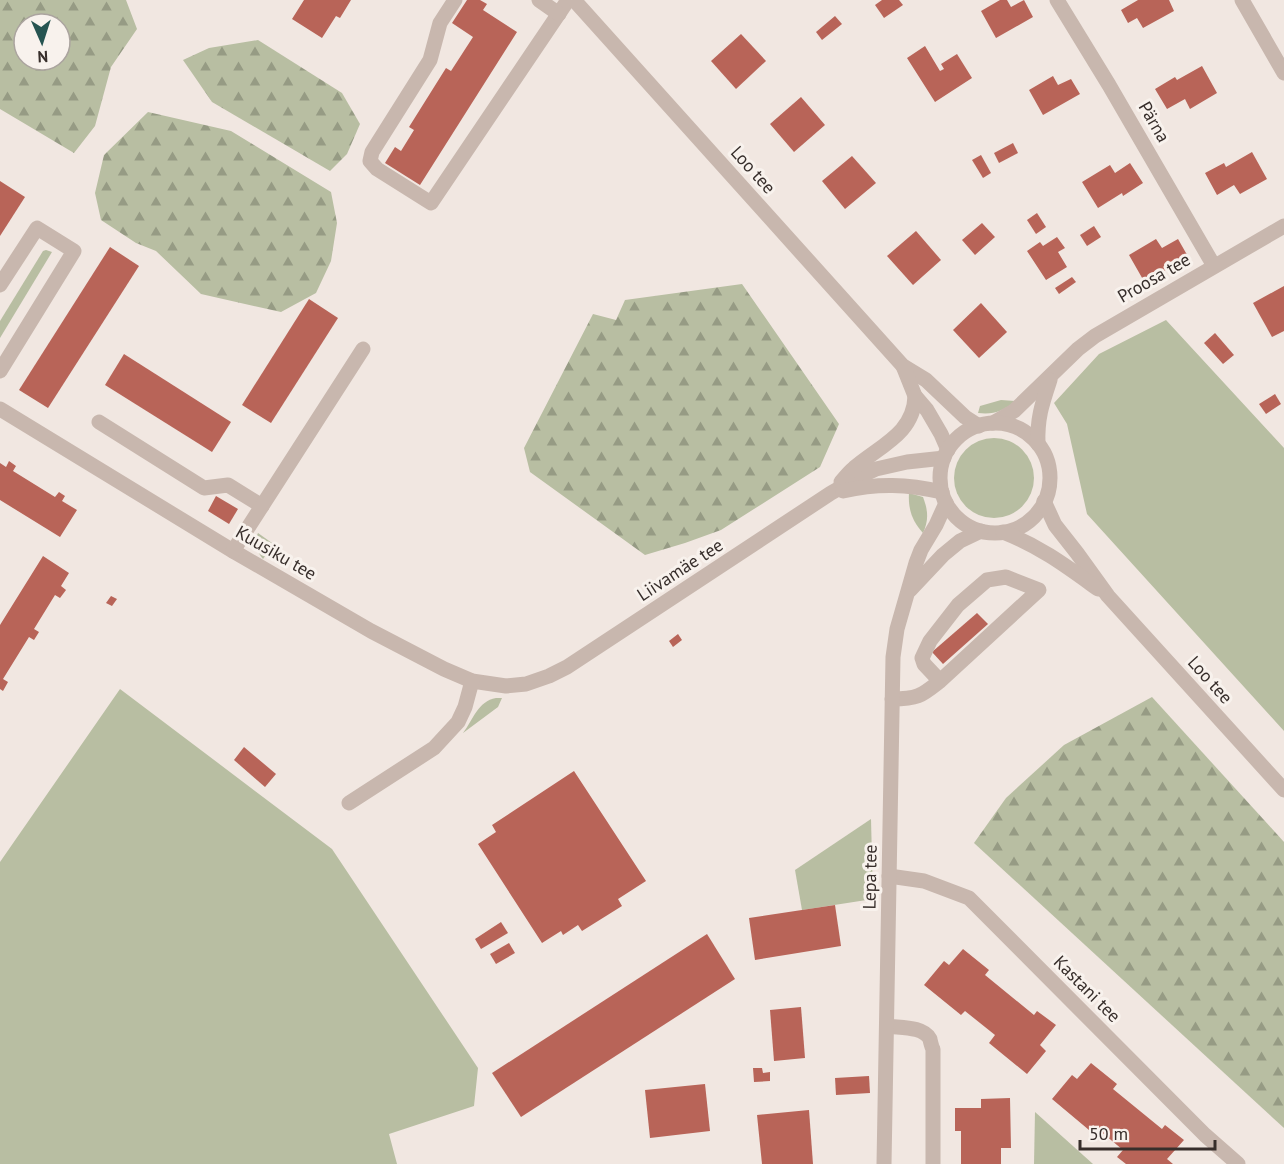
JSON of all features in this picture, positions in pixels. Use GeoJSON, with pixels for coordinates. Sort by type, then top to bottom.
{"type":"FeatureCollection","features":[{"type":"Feature","properties":{"kind":"street"},"geometry":{"type":"LineString","coordinates":[[455,0],[440,22],[430,60],[372,152],[370,161],[377,169],[431,203],[568,0]]}},
{"type":"Feature","properties":{"kind":"street"},"geometry":{"type":"LineString","coordinates":[[539,0],[559,14]]}},
{"type":"Feature","properties":{"kind":"street","name":"Loo tee"},"geometry":{"type":"LineString","coordinates":[[574,0],[903,366],[926,380],[965,417],[986,425]]}},
{"type":"Feature","properties":{"kind":"street","name":"Pärna"},"geometry":{"type":"LineString","coordinates":[[1057,0],[1214,266]]}},
{"type":"Feature","properties":{"kind":"street"},"geometry":{"type":"LineString","coordinates":[[1242,0],[1284,73]]}},
{"type":"Feature","properties":{"kind":"street","name":"Proosa tee"},"geometry":{"type":"LineString","coordinates":[[986,425],[1014,411],[1078,349],[1095,336],[1284,226]]}},
{"type":"Feature","properties":{"kind":"street"},"geometry":{"type":"LineString","coordinates":[[0,285],[37,228],[74,251],[0,371]]}},
{"type":"Feature","properties":{"kind":"street"},"geometry":{"type":"LineString","coordinates":[[233,552],[363,349]]}},
{"type":"Feature","properties":{"kind":"street","name":"Loo tee"},"geometry":{"type":"LineString","coordinates":[[903,366],[915,396],[927,410],[941,434],[946,454]]}},
{"type":"Feature","properties":{"kind":"street","name":"Proosa tee"},"geometry":{"type":"LineString","coordinates":[[1038,444],[1037,426],[1040,411],[1052,374]]}},
{"type":"Feature","properties":{"kind":"street"},"geometry":{"type":"LineString","coordinates":[[831,493],[853,469],[907,425],[914,412],[915,396]]}},
{"type":"Feature","properties":{"kind":"street","name":"Kuusiku tee"},"geometry":{"type":"LineString","coordinates":[[0,409],[233,552],[371,631],[444,669],[472,681],[506,686],[526,684],[549,676]]}},
{"type":"Feature","properties":{"kind":"street"},"geometry":{"type":"LineString","coordinates":[[99,422],[204,488],[228,485],[262,506]]}},
{"type":"Feature","properties":{"kind":"street"},"geometry":{"type":"LineString","coordinates":[[1006,424],[1029,435],[1038,444],[1045,455],[1050,478],[1044,501],[1028,522],[1003,532],[981,531],[961,521],[944,497],[940,481],[946,454],[956,439],[966,431],[986,425],[1006,424]]}},
{"type":"Feature","properties":{"kind":"street","name":"Liivamäe tee"},"geometry":{"type":"LineString","coordinates":[[549,676],[567,667],[831,493],[861,476],[876,469],[946,454]]}},
{"type":"Feature","properties":{"kind":"street","name":"Liivamäe tee"},"geometry":{"type":"LineString","coordinates":[[831,493],[883,484],[923,488],[944,497]]}},
{"type":"Feature","properties":{"kind":"street","name":"Lepa tee"},"geometry":{"type":"LineString","coordinates":[[885,1164],[893,657],[897,629],[916,563],[921,549],[936,525],[944,497]]}},
{"type":"Feature","properties":{"kind":"street","name":"Loo tee"},"geometry":{"type":"LineString","coordinates":[[1044,501],[1054,525],[1108,596],[1284,790]]}},
{"type":"Feature","properties":{"kind":"street","name":"Lepa tee"},"geometry":{"type":"LineString","coordinates":[[909,592],[943,555],[960,542],[981,531]]}},
{"type":"Feature","properties":{"kind":"street","name":"Loo tee"},"geometry":{"type":"LineString","coordinates":[[1003,532],[1050,554],[1108,596]]}},
{"type":"Feature","properties":{"kind":"street"},"geometry":{"type":"LineString","coordinates":[[892,699],[916,698],[924,694],[940,681],[957,666],[1039,590],[1006,577],[987,580],[958,605],[930,641],[922,657],[924,664],[940,681]]}},
{"type":"Feature","properties":{"kind":"street"},"geometry":{"type":"LineString","coordinates":[[349,803],[434,748],[458,722],[472,681]]}},
{"type":"Feature","properties":{"kind":"street","name":"Kastani tee"},"geometry":{"type":"LineString","coordinates":[[889,876],[924,881],[969,898],[1205,1135],[1238,1164]]}},
{"type":"Feature","properties":{"kind":"street"},"geometry":{"type":"LineString","coordinates":[[887,1026],[916,1030],[924,1033],[930,1040],[933,1049],[933,1164]]}},
{"type":"Feature","properties":{"kind":"green space"},"geometry":{"type":"Polygon","coordinates":[[[0,0],[126,0],[137,29],[111,67],[95,126],[74,153],[0,109],[0,0]]]}},
{"type":"Feature","properties":{"kind":"green space"},"geometry":{"type":"Polygon","coordinates":[[[258,40],[342,93],[360,124],[347,154],[330,171],[212,102],[183,60],[209,48],[258,40]]]}},
{"type":"Feature","properties":{"kind":"green space"},"geometry":{"type":"Polygon","coordinates":[[[148,112],[231,131],[331,192],[337,223],[331,261],[316,293],[281,312],[201,294],[156,251],[136,243],[101,220],[95,193],[104,155],[148,112]]]}},
{"type":"Feature","properties":{"kind":"green space"},"geometry":{"type":"Polygon","coordinates":[[[43,251],[52,252],[0,338],[0,321],[43,251]]]}},
{"type":"Feature","properties":{"kind":"green space"},"geometry":{"type":"Polygon","coordinates":[[[742,284],[839,424],[820,467],[721,530],[645,555],[530,472],[524,448],[593,314],[616,320],[625,300],[742,284]]]}},
{"type":"Feature","properties":{"kind":"green space"},"geometry":{"type":"Polygon","coordinates":[[[1166,320],[1284,448],[1284,731],[1087,514],[1067,424],[1054,403],[1099,354],[1166,320]]]}},
{"type":"Feature","properties":{"kind":"green space"},"geometry":{"type":"Polygon","coordinates":[[[1001,400],[1015,401],[998,412],[978,413],[980,406],[1001,400]]]}},
{"type":"Feature","properties":{"kind":"green space"},"geometry":{"type":"Polygon","coordinates":[[[994,438],[1009,441],[1022,450],[1031,463],[1034,478],[1031,493],[1022,506],[1009,515],[994,518],[979,515],[966,506],[957,493],[954,478],[957,463],[966,450],[979,441],[994,438]]]}},
{"type":"Feature","properties":{"kind":"green space"},"geometry":{"type":"Polygon","coordinates":[[[909,493],[923,497],[925,502],[927,519],[923,533],[912,514],[909,493]]]}},
{"type":"Feature","properties":{"kind":"green space"},"geometry":{"type":"Polygon","coordinates":[[[258,533],[272,543],[272,547],[263,559],[256,546],[258,533]]]}},
{"type":"Feature","properties":{"kind":"green space"},"geometry":{"type":"Polygon","coordinates":[[[120,689],[332,849],[478,1068],[474,1106],[389,1134],[397,1164],[0,1164],[0,862],[120,689]]]}},
{"type":"Feature","properties":{"kind":"green space"},"geometry":{"type":"Polygon","coordinates":[[[1152,697],[1284,842],[1284,1128],[974,843],[1006,798],[1064,745],[1152,697]]]}},
{"type":"Feature","properties":{"kind":"green space"},"geometry":{"type":"Polygon","coordinates":[[[496,698],[502,698],[498,707],[463,733],[480,707],[496,698]]]}},
{"type":"Feature","properties":{"kind":"green space"},"geometry":{"type":"Polygon","coordinates":[[[871,819],[873,899],[802,910],[795,870],[871,819]]]}},
{"type":"Feature","properties":{"kind":"green space"},"geometry":{"type":"Polygon","coordinates":[[[1035,1112],[1093,1164],[1034,1164],[1035,1112]]]}},
{"type":"Feature","properties":{"kind":"building"},"geometry":{"type":"Polygon","coordinates":[[[304,0],[351,0],[340,18],[336,16],[322,38],[292,19],[304,0]]]}},
{"type":"Feature","properties":{"kind":"building"},"geometry":{"type":"Polygon","coordinates":[[[467,0],[480,0],[487,4],[483,10],[517,32],[420,185],[385,163],[395,147],[401,151],[414,130],[409,127],[446,68],[451,71],[473,37],[452,23],[467,0]]]}},
{"type":"Feature","properties":{"kind":"building"},"geometry":{"type":"Polygon","coordinates":[[[882,0],[899,0],[903,5],[884,18],[875,5],[882,0]]]}},
{"type":"Feature","properties":{"kind":"building"},"geometry":{"type":"Polygon","coordinates":[[[1000,0],[1007,0],[1011,7],[1024,0],[1033,17],[996,38],[981,11],[1000,0]]]}},
{"type":"Feature","properties":{"kind":"building"},"geometry":{"type":"Polygon","coordinates":[[[1138,0],[1169,0],[1174,11],[1143,28],[1137,18],[1128,23],[1121,10],[1138,0]]]}},
{"type":"Feature","properties":{"kind":"building"},"geometry":{"type":"Polygon","coordinates":[[[835,16],[842,24],[822,40],[816,32],[835,16]]]}},
{"type":"Feature","properties":{"kind":"building"},"geometry":{"type":"Polygon","coordinates":[[[741,34],[766,61],[736,89],[711,61],[741,34]]]}},
{"type":"Feature","properties":{"kind":"building"},"geometry":{"type":"Polygon","coordinates":[[[925,46],[940,71],[944,69],[941,64],[957,54],[972,78],[935,102],[907,58],[925,46]]]}},
{"type":"Feature","properties":{"kind":"building"},"geometry":{"type":"Polygon","coordinates":[[[1202,66],[1217,93],[1190,109],[1185,99],[1167,109],[1155,89],[1175,77],[1177,80],[1202,66]]]}},
{"type":"Feature","properties":{"kind":"building"},"geometry":{"type":"Polygon","coordinates":[[[1053,76],[1058,85],[1071,79],[1080,94],[1043,115],[1029,90],[1053,76]]]}},
{"type":"Feature","properties":{"kind":"building"},"geometry":{"type":"Polygon","coordinates":[[[801,97],[825,125],[794,152],[770,124],[801,97]]]}},
{"type":"Feature","properties":{"kind":"building"},"geometry":{"type":"Polygon","coordinates":[[[1013,143],[1018,153],[999,163],[994,153],[1013,143]]]}},
{"type":"Feature","properties":{"kind":"building"},"geometry":{"type":"Polygon","coordinates":[[[1252,152],[1267,179],[1240,194],[1234,185],[1217,195],[1205,173],[1224,163],[1226,167],[1252,152]]]}},
{"type":"Feature","properties":{"kind":"building"},"geometry":{"type":"Polygon","coordinates":[[[981,155],[991,173],[983,178],[972,160],[981,155]]]}},
{"type":"Feature","properties":{"kind":"building"},"geometry":{"type":"Polygon","coordinates":[[[852,156],[876,183],[845,209],[822,181],[852,156]]]}},
{"type":"Feature","properties":{"kind":"building"},"geometry":{"type":"Polygon","coordinates":[[[1130,163],[1143,183],[1098,208],[1082,182],[1110,165],[1115,173],[1130,163]]]}},
{"type":"Feature","properties":{"kind":"building"},"geometry":{"type":"Polygon","coordinates":[[[0,181],[25,197],[0,236],[0,181]]]}},
{"type":"Feature","properties":{"kind":"building"},"geometry":{"type":"Polygon","coordinates":[[[1037,213],[1046,227],[1036,234],[1027,220],[1037,213]]]}},
{"type":"Feature","properties":{"kind":"building"},"geometry":{"type":"Polygon","coordinates":[[[982,223],[995,237],[975,255],[962,240],[982,223]]]}},
{"type":"Feature","properties":{"kind":"building"},"geometry":{"type":"Polygon","coordinates":[[[1094,226],[1101,237],[1087,246],[1080,235],[1094,226]]]}},
{"type":"Feature","properties":{"kind":"building"},"geometry":{"type":"Polygon","coordinates":[[[916,231],[941,260],[913,285],[887,256],[916,231]]]}},
{"type":"Feature","properties":{"kind":"building"},"geometry":{"type":"Polygon","coordinates":[[[1057,237],[1065,248],[1058,252],[1067,267],[1046,280],[1027,251],[1040,242],[1043,246],[1057,237]]]}},
{"type":"Feature","properties":{"kind":"building"},"geometry":{"type":"Polygon","coordinates":[[[1156,239],[1162,248],[1178,239],[1190,260],[1171,271],[1170,268],[1145,283],[1129,255],[1156,239]]]}},
{"type":"Feature","properties":{"kind":"building"},"geometry":{"type":"Polygon","coordinates":[[[110,247],[139,266],[48,408],[19,390],[110,247]]]}},
{"type":"Feature","properties":{"kind":"building"},"geometry":{"type":"Polygon","coordinates":[[[1072,277],[1076,282],[1059,294],[1055,288],[1072,277]]]}},
{"type":"Feature","properties":{"kind":"building"},"geometry":{"type":"Polygon","coordinates":[[[1284,286],[1284,331],[1272,337],[1253,303],[1284,286]]]}},
{"type":"Feature","properties":{"kind":"building"},"geometry":{"type":"Polygon","coordinates":[[[309,299],[338,318],[271,423],[242,405],[309,299]]]}},
{"type":"Feature","properties":{"kind":"building"},"geometry":{"type":"Polygon","coordinates":[[[981,303],[1007,332],[979,358],[953,330],[981,303]]]}},
{"type":"Feature","properties":{"kind":"building"},"geometry":{"type":"Polygon","coordinates":[[[1215,333],[1234,355],[1223,364],[1204,343],[1215,333]]]}},
{"type":"Feature","properties":{"kind":"building"},"geometry":{"type":"Polygon","coordinates":[[[124,354],[231,422],[212,452],[105,385],[124,354]]]}},
{"type":"Feature","properties":{"kind":"building"},"geometry":{"type":"Polygon","coordinates":[[[1275,394],[1281,404],[1266,414],[1259,404],[1275,394]]]}},
{"type":"Feature","properties":{"kind":"building"},"geometry":{"type":"Polygon","coordinates":[[[9,461],[16,466],[13,471],[55,497],[59,492],[65,496],[62,501],[77,510],[60,537],[0,500],[0,463],[6,467],[9,461]]]}},
{"type":"Feature","properties":{"kind":"building"},"geometry":{"type":"Polygon","coordinates":[[[216,496],[238,509],[229,524],[208,511],[216,496]]]}},
{"type":"Feature","properties":{"kind":"building"},"geometry":{"type":"Polygon","coordinates":[[[43,556],[69,573],[61,586],[66,590],[60,598],[55,595],[34,629],[39,632],[34,640],[29,637],[3,679],[8,682],[3,691],[0,689],[0,625],[43,556]]]}},
{"type":"Feature","properties":{"kind":"building"},"geometry":{"type":"Polygon","coordinates":[[[111,596],[117,599],[112,606],[106,603],[111,596]]]}},
{"type":"Feature","properties":{"kind":"building"},"geometry":{"type":"Polygon","coordinates":[[[977,613],[988,624],[943,664],[932,652],[977,613]]]}},
{"type":"Feature","properties":{"kind":"building"},"geometry":{"type":"Polygon","coordinates":[[[678,634],[682,640],[673,647],[669,641],[678,634]]]}},
{"type":"Feature","properties":{"kind":"building"},"geometry":{"type":"Polygon","coordinates":[[[244,747],[276,774],[265,787],[234,760],[244,747]]]}},
{"type":"Feature","properties":{"kind":"building"},"geometry":{"type":"Polygon","coordinates":[[[574,771],[646,881],[618,899],[622,906],[582,931],[578,925],[563,935],[561,931],[542,943],[478,844],[496,832],[492,825],[574,771]]]}},
{"type":"Feature","properties":{"kind":"building"},"geometry":{"type":"Polygon","coordinates":[[[835,905],[841,946],[755,960],[749,918],[835,905]]]}},
{"type":"Feature","properties":{"kind":"building"},"geometry":{"type":"Polygon","coordinates":[[[501,922],[508,933],[481,949],[475,939],[501,922]]]}},
{"type":"Feature","properties":{"kind":"building"},"geometry":{"type":"Polygon","coordinates":[[[707,934],[735,979],[521,1117],[492,1073],[707,934]]]}},
{"type":"Feature","properties":{"kind":"building"},"geometry":{"type":"Polygon","coordinates":[[[509,943],[515,953],[496,964],[490,954],[509,943]]]}},
{"type":"Feature","properties":{"kind":"building"},"geometry":{"type":"Polygon","coordinates":[[[963,949],[989,970],[985,975],[1034,1015],[1037,1011],[1056,1025],[1040,1045],[1046,1051],[1027,1074],[989,1043],[995,1035],[965,1011],[961,1015],[924,985],[944,961],[949,965],[963,949]]]}},
{"type":"Feature","properties":{"kind":"building"},"geometry":{"type":"Polygon","coordinates":[[[801,1007],[805,1058],[774,1061],[770,1010],[801,1007]]]}},
{"type":"Feature","properties":{"kind":"building"},"geometry":{"type":"Polygon","coordinates":[[[1091,1063],[1117,1084],[1113,1089],[1162,1129],[1165,1125],[1184,1140],[1167,1159],[1173,1164],[1126,1164],[1117,1157],[1123,1150],[1093,1125],[1089,1130],[1052,1099],[1072,1075],[1077,1079],[1091,1063]]]}},
{"type":"Feature","properties":{"kind":"building"},"geometry":{"type":"Polygon","coordinates":[[[753,1068],[762,1068],[763,1073],[770,1072],[770,1081],[754,1082],[753,1068]]]}},
{"type":"Feature","properties":{"kind":"building"},"geometry":{"type":"Polygon","coordinates":[[[869,1076],[870,1093],[836,1095],[835,1078],[869,1076]]]}},
{"type":"Feature","properties":{"kind":"building"},"geometry":{"type":"Polygon","coordinates":[[[705,1084],[710,1131],[650,1138],[645,1090],[705,1084]]]}},
{"type":"Feature","properties":{"kind":"building"},"geometry":{"type":"Polygon","coordinates":[[[1010,1098],[1011,1148],[1001,1148],[1001,1164],[961,1164],[961,1131],[955,1131],[955,1108],[981,1108],[981,1099],[1010,1098]]]}},
{"type":"Feature","properties":{"kind":"building"},"geometry":{"type":"Polygon","coordinates":[[[809,1110],[813,1164],[762,1164],[757,1115],[809,1110]]]}}]}
